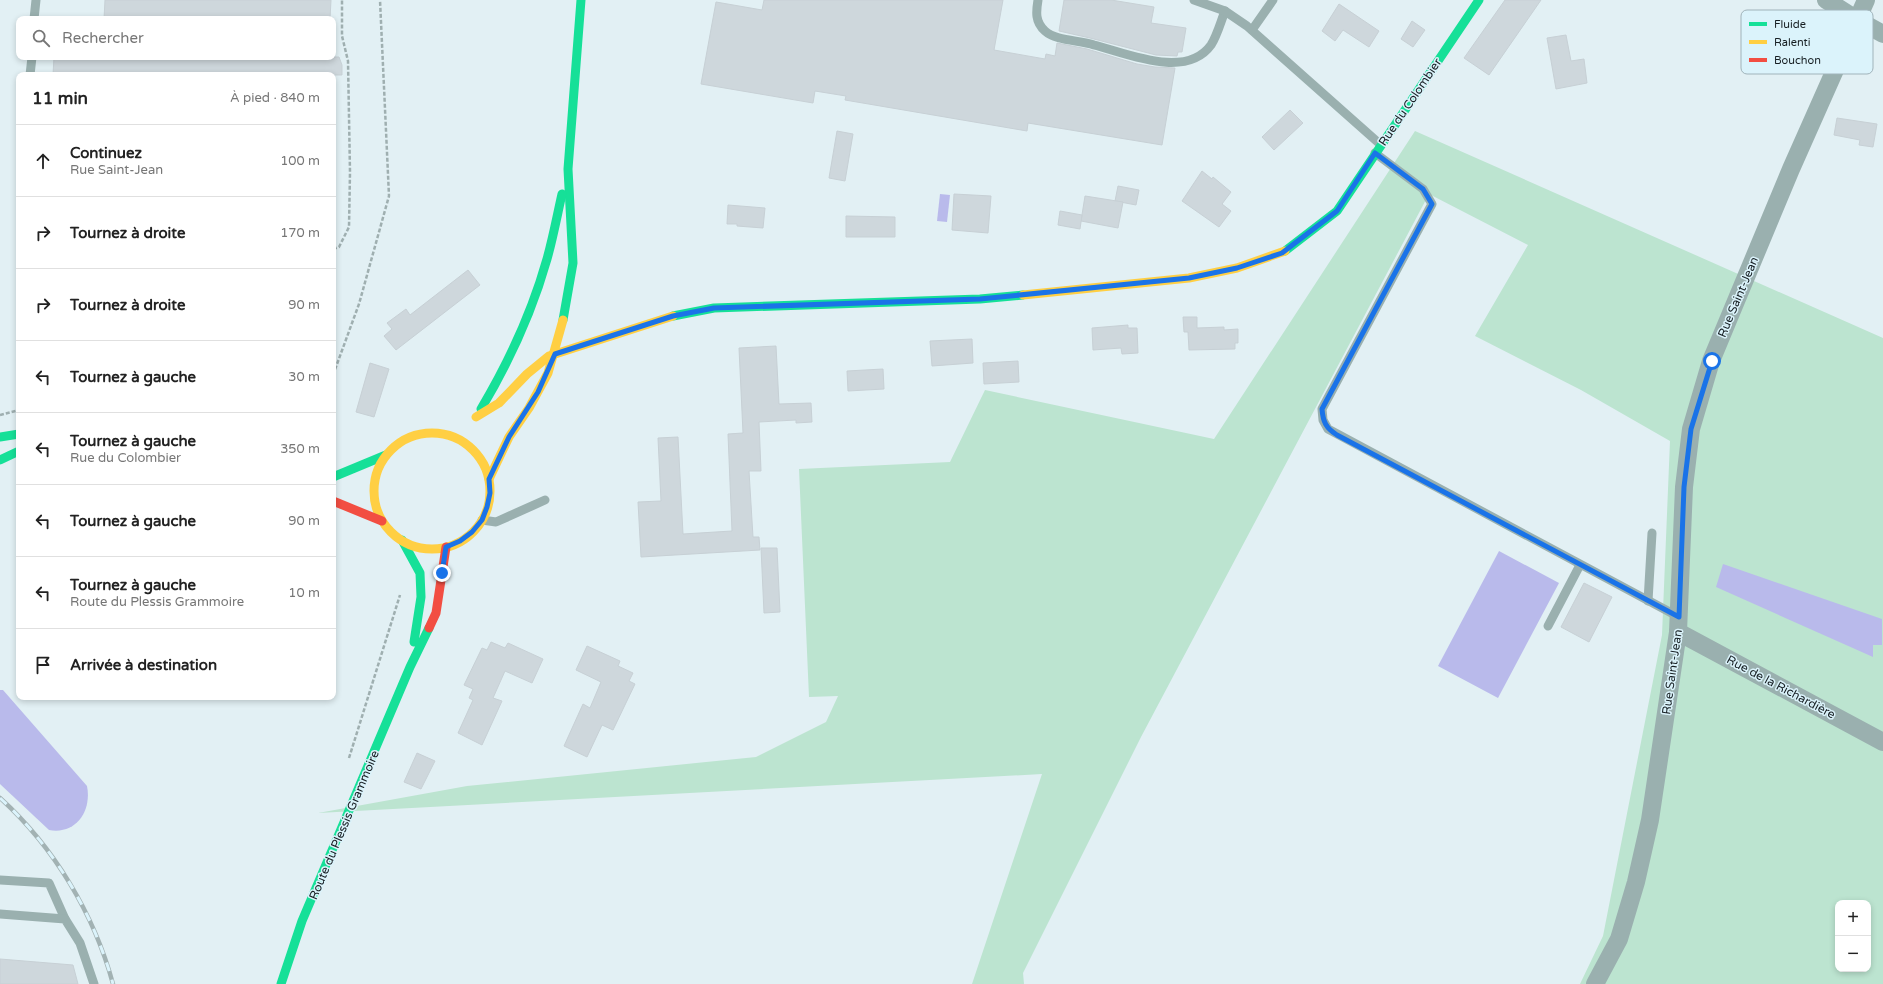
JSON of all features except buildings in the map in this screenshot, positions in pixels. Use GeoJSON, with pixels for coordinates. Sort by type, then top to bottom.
{"type":"FeatureCollection","features":[{"type":"Feature","properties":{"kind":"street"},"geometry":{"type":"LineString","coordinates":[[489,479],[509,437],[538,392],[555,354],[561,331],[573,263],[568,169],[581,0]]}},
{"type":"Feature","properties":{"kind":"street","name":"Rue du Colombier"},"geometry":{"type":"LineString","coordinates":[[568,169],[547,260],[520,334],[494,388],[474,419],[499,403],[527,374],[549,356],[673,316],[714,308],[980,299],[1189,278],[1237,268],[1282,253],[1337,211],[1479,0]]}},
{"type":"Feature","properties":{"kind":"street"},"geometry":{"type":"LineString","coordinates":[[1826,0],[1842,10]]}},
{"type":"Feature","properties":{"kind":"street","name":"Rue Saint-Jean"},"geometry":{"type":"LineString","coordinates":[[1861,10],[1866,0]]}},
{"type":"Feature","properties":{"kind":"street"},"geometry":{"type":"LineString","coordinates":[[1873,28],[1883,34]]}},
{"type":"Feature","properties":{"kind":"street","name":"Rue Saint-Jean"},"geometry":{"type":"LineString","coordinates":[[1595,984],[1619,939],[1636,882],[1650,820],[1679,625],[1684,487],[1693,421],[1712,361],[1791,169],[1832,74]]}},
{"type":"Feature","properties":{"kind":"street"},"geometry":{"type":"LineString","coordinates":[[449,435],[460,428]]}},
{"type":"Feature","properties":{"kind":"street"},"geometry":{"type":"LineString","coordinates":[[432,433],[449,435],[463,442],[475,452],[484,464],[489,479],[488,500],[482,520],[472,532],[460,541],[446,547],[431,549],[416,546],[402,540],[391,532],[382,521],[375,505],[374,487],[377,470],[386,455],[399,443],[415,435],[432,433]]}},
{"type":"Feature","properties":{"kind":"street"},"geometry":{"type":"LineString","coordinates":[[0,437],[16,434]]}},
{"type":"Feature","properties":{"kind":"street"},"geometry":{"type":"LineString","coordinates":[[0,460],[16,452]]}},
{"type":"Feature","properties":{"kind":"street"},"geometry":{"type":"LineString","coordinates":[[336,476],[386,455]]}},
{"type":"Feature","properties":{"kind":"street"},"geometry":{"type":"LineString","coordinates":[[336,502],[382,521]]}},
{"type":"Feature","properties":{"kind":"street","name":"Route du Plessis Grammoire"},"geometry":{"type":"LineString","coordinates":[[402,540],[420,573],[421,597],[410,667]]}},
{"type":"Feature","properties":{"kind":"street","name":"Route du Plessis Grammoire"},"geometry":{"type":"LineString","coordinates":[[281,984],[302,922],[410,667],[436,613],[446,547]]}},
{"type":"Feature","properties":{"kind":"street","name":"Rue de la Richardière"},"geometry":{"type":"LineString","coordinates":[[1679,625],[1883,742]]}},
{"type":"Feature","properties":{"kind":"lane"},"geometry":{"type":"LineString","coordinates":[[34,16],[36,0]]}},
{"type":"Feature","properties":{"kind":"lane"},"geometry":{"type":"LineString","coordinates":[[1038,0],[1036,15],[1038,22],[1042,28],[1051,35],[1167,63],[1187,61],[1204,52],[1211,44],[1225,11]]}},
{"type":"Feature","properties":{"kind":"lane"},"geometry":{"type":"LineString","coordinates":[[1194,0],[1225,11],[1252,30],[1378,149],[1423,189],[1432,204],[1322,409],[1323,420],[1328,430],[1648,601],[1679,625]]}},
{"type":"Feature","properties":{"kind":"lane"},"geometry":{"type":"LineString","coordinates":[[1252,30],[1274,0]]}},
{"type":"Feature","properties":{"kind":"lane"},"geometry":{"type":"LineString","coordinates":[[30,72],[32,60]]}},
{"type":"Feature","properties":{"kind":"lane"},"geometry":{"type":"LineString","coordinates":[[482,520],[496,522],[544,500]]}},
{"type":"Feature","properties":{"kind":"lane"},"geometry":{"type":"LineString","coordinates":[[1648,601],[1652,532]]}},
{"type":"Feature","properties":{"kind":"lane"},"geometry":{"type":"LineString","coordinates":[[1548,626],[1580,565]]}},
{"type":"Feature","properties":{"kind":"lane"},"geometry":{"type":"LineString","coordinates":[[0,880],[49,883],[65,919],[80,943],[94,984]]}},
{"type":"Feature","properties":{"kind":"lane"},"geometry":{"type":"LineString","coordinates":[[0,914],[65,919]]}},
{"type":"Feature","properties":{"kind":"path"},"geometry":{"type":"LineString","coordinates":[[336,248],[339,247],[349,227],[350,172],[348,61],[342,36],[342,0]]}},
{"type":"Feature","properties":{"kind":"path"},"geometry":{"type":"LineString","coordinates":[[336,367],[359,304],[389,196],[380,0]]}},
{"type":"Feature","properties":{"kind":"path"},"geometry":{"type":"LineString","coordinates":[[0,416],[16,411]]}},
{"type":"Feature","properties":{"kind":"path"},"geometry":{"type":"LineString","coordinates":[[348,763],[402,590]]}},
{"type":"Feature","properties":{"kind":"green space"},"geometry":{"type":"Polygon","coordinates":[[[1415,131],[1883,338],[1883,984],[1580,984],[1603,936],[1662,635],[1670,441],[1581,390],[1475,336],[1528,245],[1429,194],[1141,737],[1023,973],[1024,984],[972,984],[1042,774],[318,813],[467,786],[756,757],[826,722],[838,696],[809,697],[799,469],[950,462],[985,390],[1214,439],[1415,131]]]}},
{"type":"Feature","properties":{"kind":"water"},"geometry":{"type":"Polygon","coordinates":[[[940,194],[950,195],[947,222],[937,221],[940,194]]]}},
{"type":"Feature","properties":{"kind":"water"},"geometry":{"type":"Polygon","coordinates":[[[1499,551],[1559,583],[1498,698],[1438,666],[1499,551]]]}},
{"type":"Feature","properties":{"kind":"water"},"geometry":{"type":"Polygon","coordinates":[[[1723,564],[1882,619],[1882,645],[1873,645],[1873,657],[1716,587],[1723,564]]]}},
{"type":"Feature","properties":{"kind":"water"},"geometry":{"type":"Polygon","coordinates":[[[0,690],[3,690],[87,786],[87,804],[84,812],[74,825],[67,829],[59,831],[49,830],[0,784],[0,690]]]}},
{"type":"Feature","properties":{"kind":"railway"},"geometry":{"type":"LineString","coordinates":[[0,798],[20,817],[38,838],[70,883],[95,932],[113,984]]}},
{"type":"Feature","properties":{"kind":"traffic: fast"},"geometry":{"type":"LineString","coordinates":[[563,320],[573,263],[568,169],[581,0]]}},
{"type":"Feature","properties":{"kind":"traffic: fast"},"geometry":{"type":"LineString","coordinates":[[1285,251],[1337,211],[1479,0]]}},
{"type":"Feature","properties":{"kind":"traffic: fast"},"geometry":{"type":"LineString","coordinates":[[481,409],[501,373],[527,317],[541,279],[549,251],[562,194]]}},
{"type":"Feature","properties":{"kind":"traffic: fast"},"geometry":{"type":"LineString","coordinates":[[673,316],[714,308],[980,299],[1023,295]]}},
{"type":"Feature","properties":{"kind":"traffic: fast"},"geometry":{"type":"LineString","coordinates":[[0,437],[16,434]]}},
{"type":"Feature","properties":{"kind":"traffic: fast"},"geometry":{"type":"LineString","coordinates":[[0,460],[16,452]]}},
{"type":"Feature","properties":{"kind":"traffic: fast"},"geometry":{"type":"LineString","coordinates":[[336,476],[386,455]]}},
{"type":"Feature","properties":{"kind":"traffic: fast"},"geometry":{"type":"LineString","coordinates":[[402,540],[420,573],[421,597],[414,642]]}},
{"type":"Feature","properties":{"kind":"traffic: fast"},"geometry":{"type":"LineString","coordinates":[[281,984],[302,921],[410,667],[429,628]]}},
{"type":"Feature","properties":{"kind":"traffic: slow"},"geometry":{"type":"LineString","coordinates":[[1023,295],[1189,278],[1237,268],[1285,251]]}},
{"type":"Feature","properties":{"kind":"traffic: slow"},"geometry":{"type":"LineString","coordinates":[[476,417],[499,403],[527,374],[549,356],[673,316]]}},
{"type":"Feature","properties":{"kind":"traffic: slow"},"geometry":{"type":"LineString","coordinates":[[489,479],[509,437],[529,408],[548,373],[563,320]]}},
{"type":"Feature","properties":{"kind":"traffic: slow"},"geometry":{"type":"LineString","coordinates":[[432,433],[443,434],[454,438],[473,450],[485,469],[489,480],[490,491],[489,502],[485,513],[473,532],[454,544],[443,548],[432,549],[421,548],[410,544],[391,532],[379,513],[375,502],[374,491],[375,480],[379,469],[391,450],[410,438],[421,434],[432,433]]}},
{"type":"Feature","properties":{"kind":"traffic: jam"},"geometry":{"type":"LineString","coordinates":[[336,502],[382,521]]}},
{"type":"Feature","properties":{"kind":"traffic: jam"},"geometry":{"type":"LineString","coordinates":[[429,628],[436,613],[446,547]]}},
{"type":"Feature","properties":{"kind":"route"},"geometry":{"type":"LineString","coordinates":[[442,573],[446,547],[460,541],[472,532],[482,520],[490,493],[489,479],[509,437],[538,392],[548,373],[555,354],[673,316],[714,308],[980,299],[1189,278],[1237,268],[1282,253],[1337,211],[1375,153],[1423,189],[1432,204],[1322,409],[1323,420],[1328,430],[1679,617],[1684,487],[1691,429],[1712,361]]}}]}
